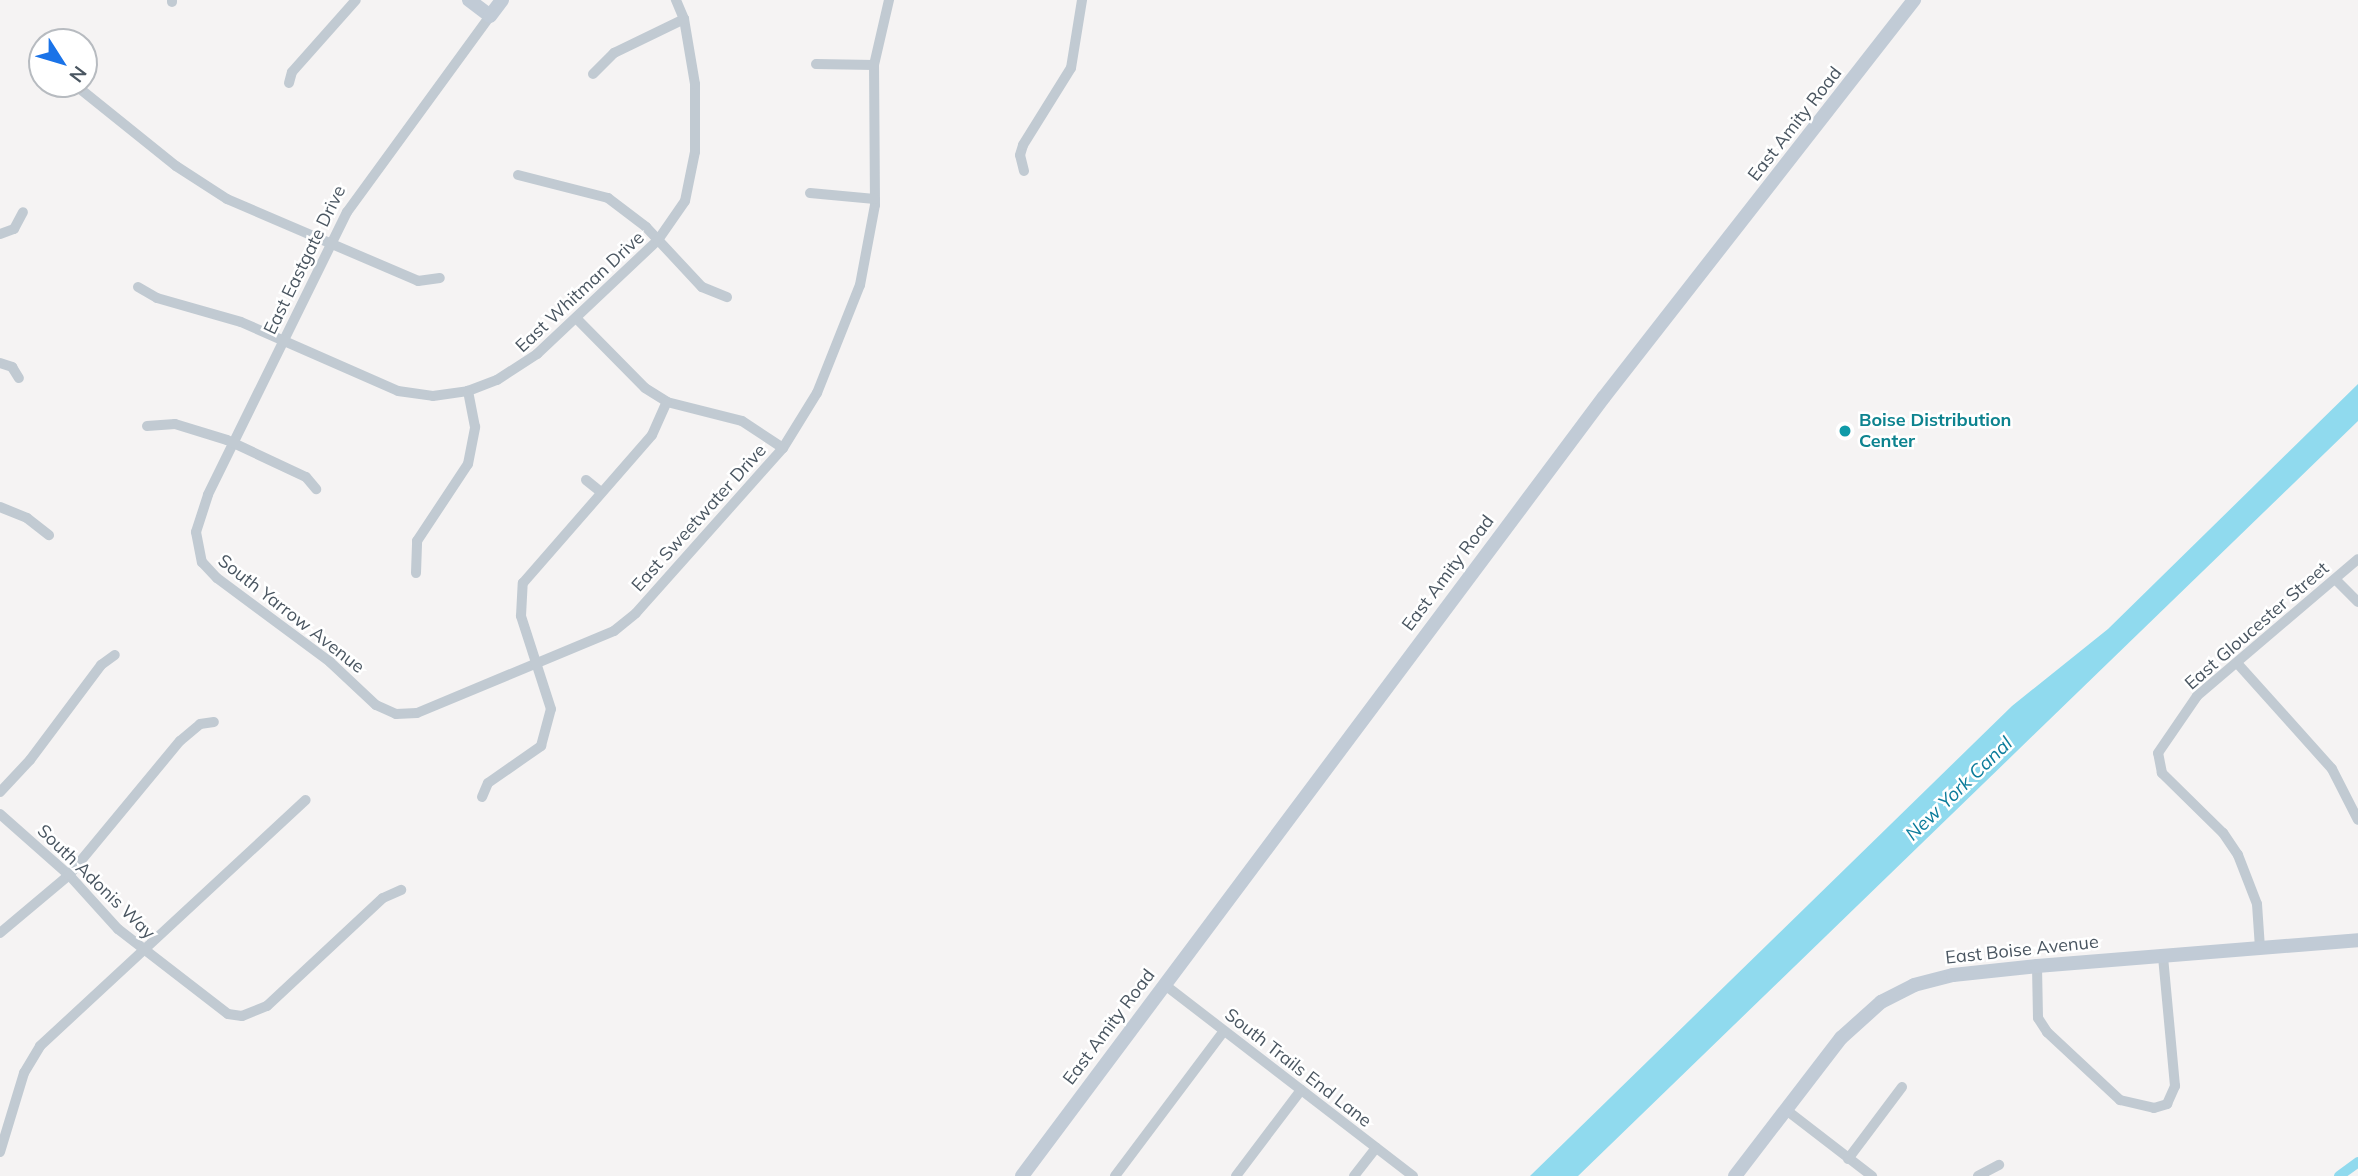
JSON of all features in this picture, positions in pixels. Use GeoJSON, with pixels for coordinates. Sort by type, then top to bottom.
{"type":"FeatureCollection","features":[{"type":"Feature","properties":{"kind":"street"},"geometry":{"type":"LineString","coordinates":[[289,83],[292,72],[356,0]]}},
{"type":"Feature","properties":{"kind":"street"},"geometry":{"type":"LineString","coordinates":[[469,0],[490,16]]}},
{"type":"Feature","properties":{"kind":"street","name":"East Eastgate Drive"},"geometry":{"type":"LineString","coordinates":[[202,562],[197,547],[199,516],[286,342],[332,242],[382,158],[502,0]]}},
{"type":"Feature","properties":{"kind":"street","name":"East Whitman Drive"},"geometry":{"type":"LineString","coordinates":[[138,287],[286,342],[398,391],[433,396],[468,391],[526,364],[658,240],[673,223],[693,179],[695,84],[684,19],[676,0]]}},
{"type":"Feature","properties":{"kind":"street","name":"East Sweetwater Drive"},"geometry":{"type":"LineString","coordinates":[[396,714],[417,713],[589,644],[636,613],[783,448],[840,346],[860,285],[875,199],[874,65],[889,0]]}},
{"type":"Feature","properties":{"kind":"street"},"geometry":{"type":"LineString","coordinates":[[1024,171],[1020,155],[1023,145],[1071,68],[1080,32],[1082,0]]}},
{"type":"Feature","properties":{"kind":"street","name":"East Amity Road"},"geometry":{"type":"LineString","coordinates":[[1022,1176],[1605,397],[1914,0]]}},
{"type":"Feature","properties":{"kind":"street"},"geometry":{"type":"LineString","coordinates":[[593,74],[614,53],[684,19]]}},
{"type":"Feature","properties":{"kind":"street"},"geometry":{"type":"LineString","coordinates":[[816,64],[874,65]]}},
{"type":"Feature","properties":{"kind":"street"},"geometry":{"type":"LineString","coordinates":[[92,98],[203,184],[255,213],[332,242],[418,281],[440,278]]}},
{"type":"Feature","properties":{"kind":"street"},"geometry":{"type":"LineString","coordinates":[[518,175],[608,198],[658,240],[702,287],[727,297]]}},
{"type":"Feature","properties":{"kind":"street"},"geometry":{"type":"LineString","coordinates":[[810,193],[875,199]]}},
{"type":"Feature","properties":{"kind":"street"},"geometry":{"type":"LineString","coordinates":[[0,234],[14,229],[23,212]]}},
{"type":"Feature","properties":{"kind":"street"},"geometry":{"type":"LineString","coordinates":[[576,318],[645,388],[667,402],[742,421],[783,448]]}},
{"type":"Feature","properties":{"kind":"street"},"geometry":{"type":"LineString","coordinates":[[0,363],[12,367],[19,379]]}},
{"type":"Feature","properties":{"kind":"street"},"geometry":{"type":"LineString","coordinates":[[416,573],[417,541],[468,464],[475,427],[468,391]]}},
{"type":"Feature","properties":{"kind":"street"},"geometry":{"type":"LineString","coordinates":[[482,797],[488,783],[534,754],[546,736],[551,709],[521,616],[523,583],[652,435],[667,402]]}},
{"type":"Feature","properties":{"kind":"street"},"geometry":{"type":"LineString","coordinates":[[147,426],[175,424],[236,444],[306,477],[316,489]]}},
{"type":"Feature","properties":{"kind":"street"},"geometry":{"type":"LineString","coordinates":[[586,480],[601,492]]}},
{"type":"Feature","properties":{"kind":"street"},"geometry":{"type":"LineString","coordinates":[[0,507],[27,518],[49,535]]}},
{"type":"Feature","properties":{"kind":"street","name":"East Gloucester Street"},"geometry":{"type":"LineString","coordinates":[[2260,948],[2257,904],[2238,855],[2223,833],[2162,772],[2158,753],[2187,708],[2358,559]]}},
{"type":"Feature","properties":{"kind":"street","name":"South Yarrow Avenue"},"geometry":{"type":"LineString","coordinates":[[202,562],[217,578],[330,662],[376,705],[396,714]]}},
{"type":"Feature","properties":{"kind":"street"},"geometry":{"type":"LineString","coordinates":[[2336,580],[2358,602]]}},
{"type":"Feature","properties":{"kind":"street"},"geometry":{"type":"LineString","coordinates":[[0,792],[30,760],[101,665],[115,655]]}},
{"type":"Feature","properties":{"kind":"street"},"geometry":{"type":"LineString","coordinates":[[2237,663],[2332,769],[2358,820]]}},
{"type":"Feature","properties":{"kind":"street"},"geometry":{"type":"LineString","coordinates":[[0,933],[69,875],[180,741],[201,724],[214,722]]}},
{"type":"Feature","properties":{"kind":"street"},"geometry":{"type":"LineString","coordinates":[[0,1152],[30,1060],[306,800]]}},
{"type":"Feature","properties":{"kind":"street","name":"South Adonis Way"},"geometry":{"type":"LineString","coordinates":[[0,814],[69,875],[144,950],[216,1009],[242,1016],[267,1006],[383,898],[401,890]]}},
{"type":"Feature","properties":{"kind":"street","name":"East Boise Avenue"},"geometry":{"type":"LineString","coordinates":[[1735,1176],[1841,1038],[1881,1002],[1914,985],[1953,975],[2037,966],[2358,940]]}},
{"type":"Feature","properties":{"kind":"street"},"geometry":{"type":"LineString","coordinates":[[2037,966],[2038,1018],[2060,1045],[2120,1100],[2154,1108],[2167,1104],[2175,1086],[2163,956]]}},
{"type":"Feature","properties":{"kind":"street","name":"South Trails End Lane"},"geometry":{"type":"LineString","coordinates":[[1165,985],[1413,1176]]}},
{"type":"Feature","properties":{"kind":"street"},"geometry":{"type":"LineString","coordinates":[[1115,1176],[1224,1031]]}},
{"type":"Feature","properties":{"kind":"street"},"geometry":{"type":"LineString","coordinates":[[1849,1158],[1902,1087]]}},
{"type":"Feature","properties":{"kind":"street"},"geometry":{"type":"LineString","coordinates":[[1236,1176],[1301,1090]]}},
{"type":"Feature","properties":{"kind":"street"},"geometry":{"type":"LineString","coordinates":[[1785,1109],[1872,1176]]}},
{"type":"Feature","properties":{"kind":"street"},"geometry":{"type":"LineString","coordinates":[[1354,1176],[1376,1148]]}},
{"type":"Feature","properties":{"kind":"street"},"geometry":{"type":"LineString","coordinates":[[1978,1176],[1999,1165]]}},
{"type":"Feature","properties":{"kind":"water","name":"New York Canal"},"geometry":{"type":"Polygon","coordinates":[[[2358,384],[2358,421],[1578,1176],[1530,1176],[2012,706],[2108,629],[2358,384]]]}},
{"type":"Feature","properties":{"kind":"waterway"},"geometry":{"type":"LineString","coordinates":[[2339,1176],[2358,1162]]}},
{"type":"Feature","properties":{"kind":"place","name":"Boise Distribution Center"},"geometry":{"type":"Point","coordinates":[1845,431]}}]}
